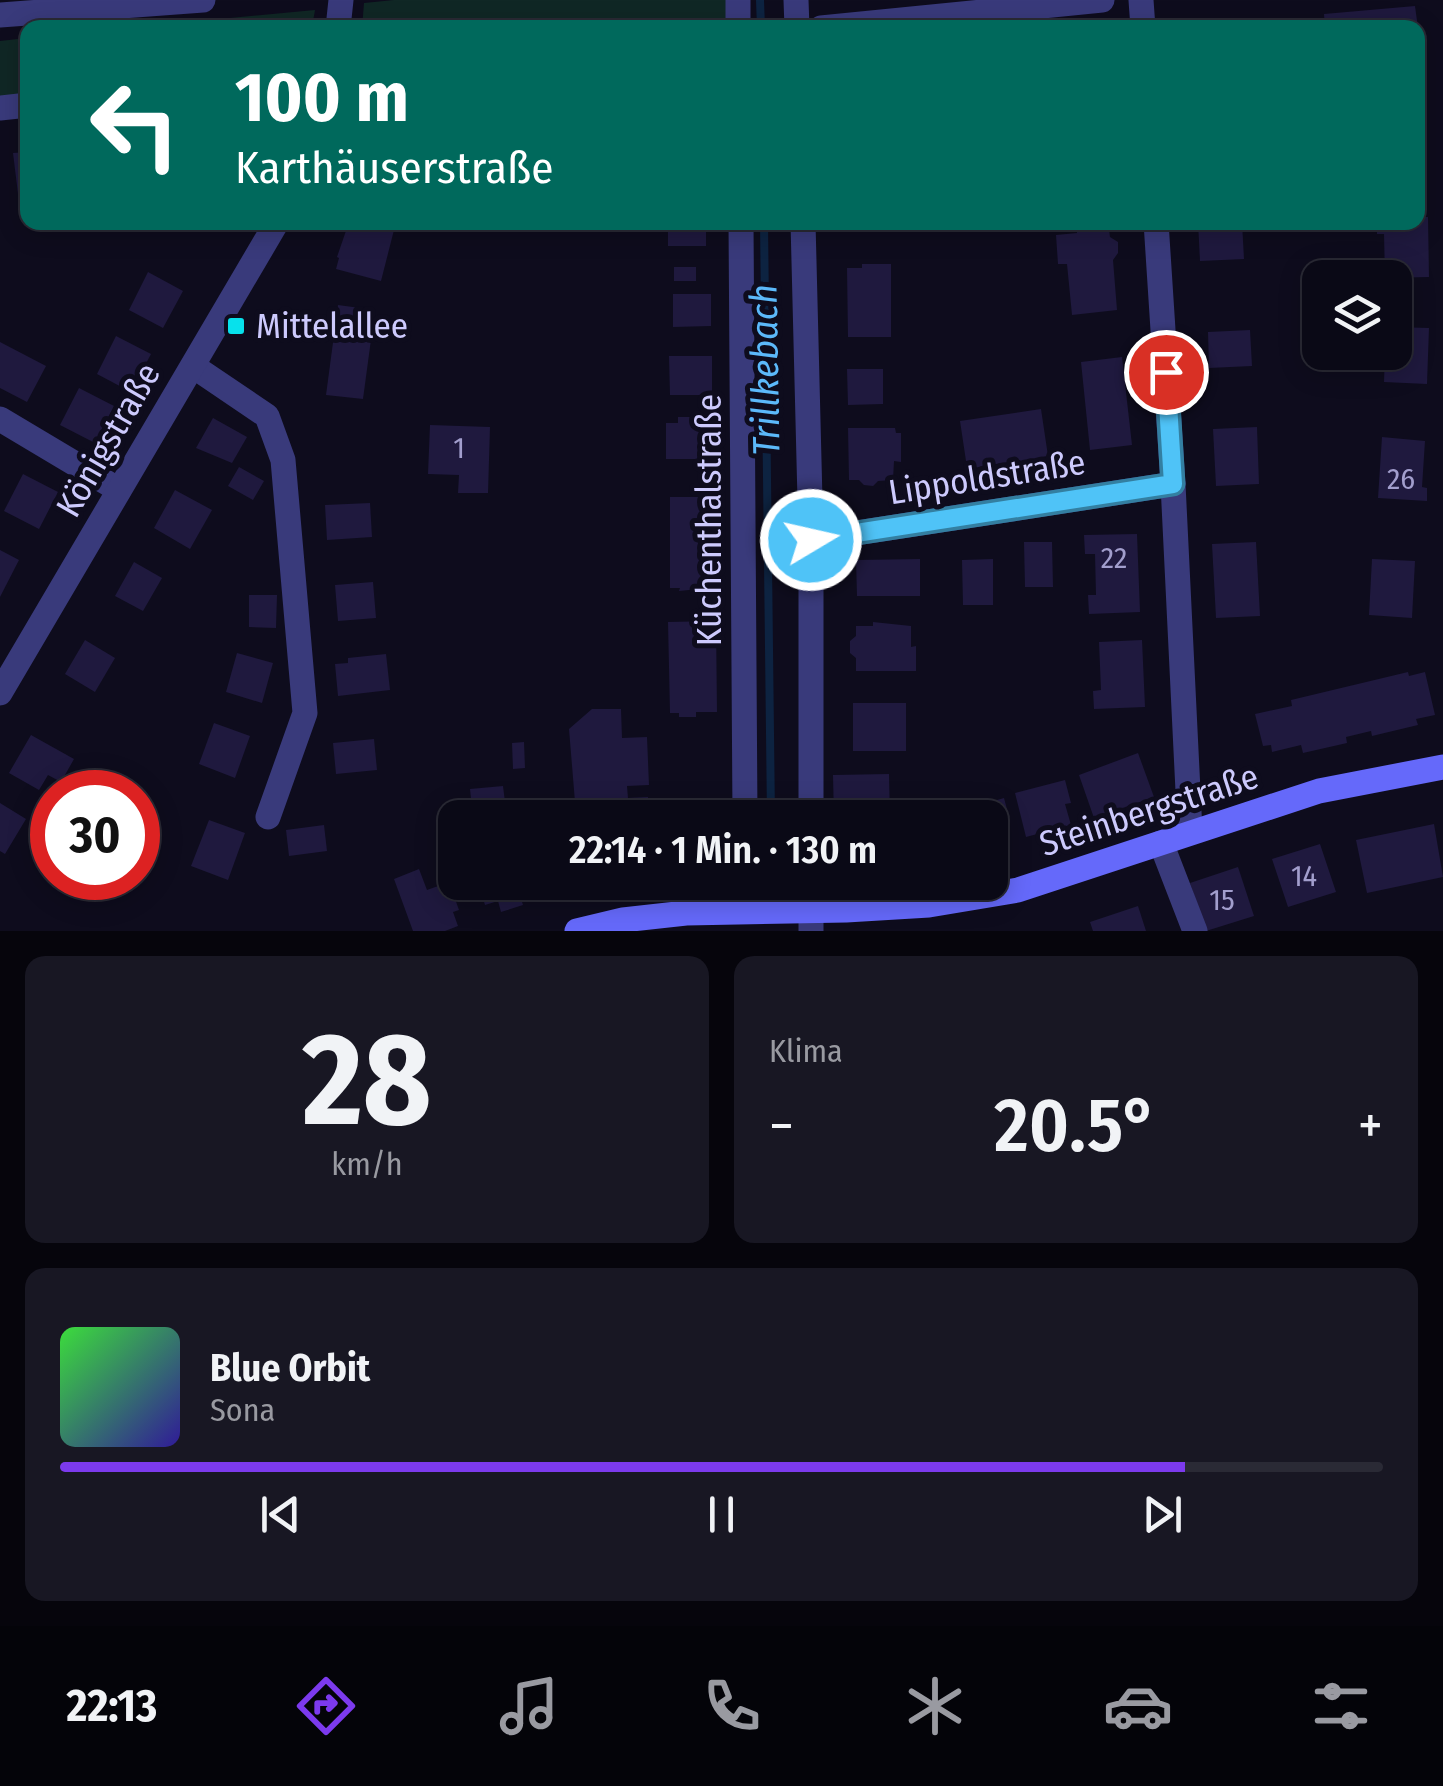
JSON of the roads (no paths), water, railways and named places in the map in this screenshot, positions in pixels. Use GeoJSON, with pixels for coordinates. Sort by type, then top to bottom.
{"type":"FeatureCollection","features":[{"type":"Feature","properties":{"kind":"main road","name":"Steinbergstraße"},"geometry":{"type":"LineString","coordinates":[[577,931],[623,920],[686,913],[745,911],[811,921],[1018,890],[1320,791],[1443,767]]}},
{"type":"Feature","properties":{"kind":"street"},"geometry":{"type":"LineString","coordinates":[[0,15],[204,0]]}},
{"type":"Feature","properties":{"kind":"street"},"geometry":{"type":"LineString","coordinates":[[902,20],[1102,0]]}},
{"type":"Feature","properties":{"kind":"street","name":"Königstraße"},"geometry":{"type":"LineString","coordinates":[[0,693],[272,230]]}},
{"type":"Feature","properties":{"kind":"street","name":"Küchenthalstraße"},"geometry":{"type":"LineString","coordinates":[[741,230],[745,800]]}},
{"type":"Feature","properties":{"kind":"street"},"geometry":{"type":"LineString","coordinates":[[803,230],[811,540],[810,800]]}},
{"type":"Feature","properties":{"kind":"street"},"geometry":{"type":"LineString","coordinates":[[1157,230],[1190,832]]}},
{"type":"Feature","properties":{"kind":"street"},"geometry":{"type":"LineString","coordinates":[[192,366],[267,416],[283,460],[305,713],[268,816]]}},
{"type":"Feature","properties":{"kind":"street"},"geometry":{"type":"LineString","coordinates":[[0,419],[119,490]]}},
{"type":"Feature","properties":{"kind":"street","name":"Lippoldstraße"},"geometry":{"type":"LineString","coordinates":[[811,540],[1173,484]]}},
{"type":"Feature","properties":{"kind":"street"},"geometry":{"type":"LineString","coordinates":[[1161,843],[1194,931]]}},
{"type":"Feature","properties":{"kind":"street"},"geometry":{"type":"LineString","coordinates":[[745,900],[745,911]]}},
{"type":"Feature","properties":{"kind":"waterway","name":"Trillkebach"},"geometry":{"type":"LineString","coordinates":[[760,0],[761,20]]}},
{"type":"Feature","properties":{"kind":"waterway","name":"Trillkebach"},"geometry":{"type":"LineString","coordinates":[[764,230],[771,800]]}},
{"type":"Feature","properties":{"kind":"place","name":"Mittelallee"},"geometry":{"type":"Point","coordinates":[236,326]}}]}
